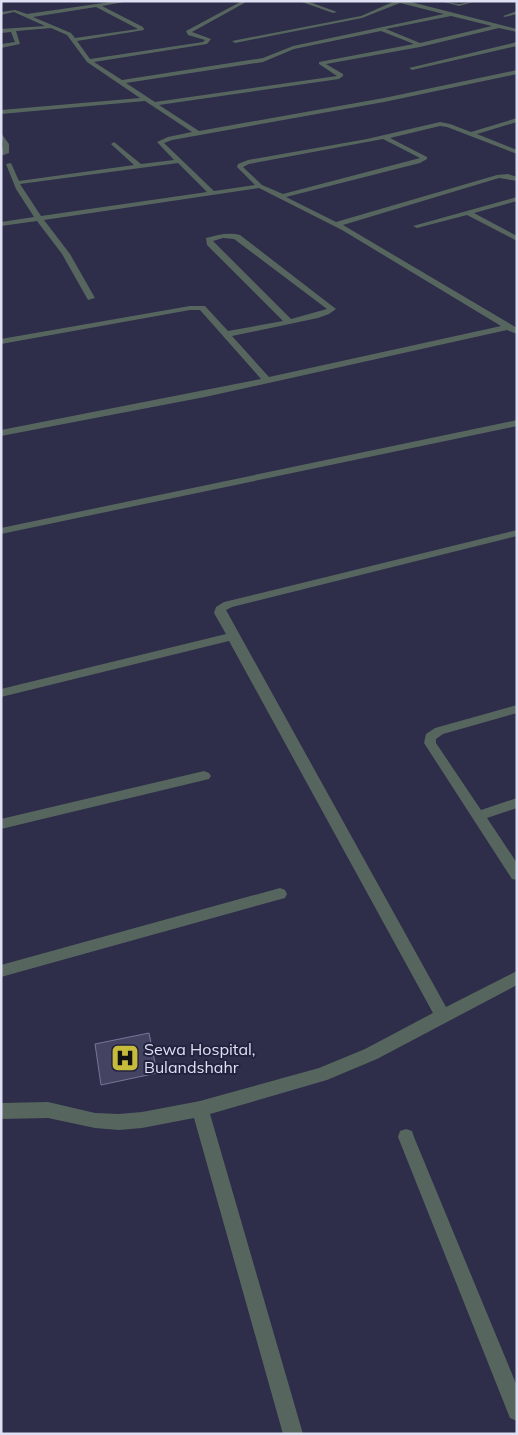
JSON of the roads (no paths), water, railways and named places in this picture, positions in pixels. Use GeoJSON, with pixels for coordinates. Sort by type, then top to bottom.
{"type":"FeatureCollection","features":[{"type":"Feature","properties":{"kind":"street"},"geometry":{"type":"LineString","coordinates":[[27,16],[128,1]]}},
{"type":"Feature","properties":{"kind":"street"},"geometry":{"type":"LineString","coordinates":[[89,61],[205,43],[209,40],[190,34],[189,30],[246,1]]}},
{"type":"Feature","properties":{"kind":"street"},"geometry":{"type":"LineString","coordinates":[[301,1],[335,12]]}},
{"type":"Feature","properties":{"kind":"street"},"geometry":{"type":"LineString","coordinates":[[235,41],[369,15],[400,1],[517,31]]}},
{"type":"Feature","properties":{"kind":"street"},"geometry":{"type":"LineString","coordinates":[[442,1],[459,5],[474,1]]}},
{"type":"Feature","properties":{"kind":"street"},"geometry":{"type":"LineString","coordinates":[[74,40],[141,30],[141,28],[98,6]]}},
{"type":"Feature","properties":{"kind":"street"},"geometry":{"type":"LineString","coordinates":[[1,14],[18,7]]}},
{"type":"Feature","properties":{"kind":"street"},"geometry":{"type":"LineString","coordinates":[[12,10],[68,34],[74,40],[78,50],[89,61],[199,134]]}},
{"type":"Feature","properties":{"kind":"street"},"geometry":{"type":"LineString","coordinates":[[505,16],[517,12]]}},
{"type":"Feature","properties":{"kind":"street"},"geometry":{"type":"LineString","coordinates":[[121,82],[263,60],[278,56],[283,50],[451,14]]}},
{"type":"Feature","properties":{"kind":"street"},"geometry":{"type":"LineString","coordinates":[[352,19],[420,45]]}},
{"type":"Feature","properties":{"kind":"street"},"geometry":{"type":"LineString","coordinates":[[1,31],[52,26]]}},
{"type":"Feature","properties":{"kind":"street"},"geometry":{"type":"LineString","coordinates":[[155,104],[339,76],[342,75],[321,63],[420,45],[500,26]]}},
{"type":"Feature","properties":{"kind":"street"},"geometry":{"type":"LineString","coordinates":[[1,46],[18,43],[13,30]]}},
{"type":"Feature","properties":{"kind":"street"},"geometry":{"type":"LineString","coordinates":[[412,68],[517,44]]}},
{"type":"Feature","properties":{"kind":"street"},"geometry":{"type":"LineString","coordinates":[[212,193],[160,142],[170,138],[384,100],[517,72]]}},
{"type":"Feature","properties":{"kind":"street"},"geometry":{"type":"LineString","coordinates":[[1,112],[146,99]]}},
{"type":"Feature","properties":{"kind":"street"},"geometry":{"type":"LineString","coordinates":[[470,134],[517,120]]}},
{"type":"Feature","properties":{"kind":"street"},"geometry":{"type":"LineString","coordinates":[[513,330],[342,228],[260,186],[240,165],[440,124],[448,125],[517,152]]}},
{"type":"Feature","properties":{"kind":"street"},"geometry":{"type":"LineString","coordinates":[[1,135],[7,150],[6,153],[1,154]]}},
{"type":"Feature","properties":{"kind":"street"},"geometry":{"type":"LineString","coordinates":[[279,196],[400,167],[425,158],[384,137]]}},
{"type":"Feature","properties":{"kind":"street"},"geometry":{"type":"LineString","coordinates":[[114,144],[138,166]]}},
{"type":"Feature","properties":{"kind":"street"},"geometry":{"type":"LineString","coordinates":[[16,183],[178,160]]}},
{"type":"Feature","properties":{"kind":"street"},"geometry":{"type":"LineString","coordinates":[[9,164],[16,183],[66,255],[91,298]]}},
{"type":"Feature","properties":{"kind":"street"},"geometry":{"type":"LineString","coordinates":[[342,228],[337,224],[499,176],[508,176],[517,180]]}},
{"type":"Feature","properties":{"kind":"street"},"geometry":{"type":"LineString","coordinates":[[1,224],[260,186]]}},
{"type":"Feature","properties":{"kind":"street"},"geometry":{"type":"LineString","coordinates":[[417,226],[517,199]]}},
{"type":"Feature","properties":{"kind":"street"},"geometry":{"type":"LineString","coordinates":[[468,213],[517,239]]}},
{"type":"Feature","properties":{"kind":"street"},"geometry":{"type":"LineString","coordinates":[[227,334],[326,314],[332,309],[237,237],[229,236],[209,240],[288,321]]}},
{"type":"Feature","properties":{"kind":"street"},"geometry":{"type":"LineString","coordinates":[[1,342],[197,307],[205,309],[267,380]]}},
{"type":"Feature","properties":{"kind":"street"},"geometry":{"type":"LineString","coordinates":[[1,433],[155,404],[513,330]]}},
{"type":"Feature","properties":{"kind":"street"},"geometry":{"type":"LineString","coordinates":[[1,531],[517,423]]}},
{"type":"Feature","properties":{"kind":"street"},"geometry":{"type":"LineString","coordinates":[[443,1016],[220,613],[220,609],[228,604],[517,533]]}},
{"type":"Feature","properties":{"kind":"street"},"geometry":{"type":"LineString","coordinates":[[1,693],[233,636]]}},
{"type":"Feature","properties":{"kind":"street"},"geometry":{"type":"LineString","coordinates":[[517,708],[439,731],[430,737],[430,743],[517,875]]}},
{"type":"Feature","properties":{"kind":"street"},"geometry":{"type":"LineString","coordinates":[[1,824],[204,776]]}},
{"type":"Feature","properties":{"kind":"street"},"geometry":{"type":"LineString","coordinates":[[478,816],[517,802]]}},
{"type":"Feature","properties":{"kind":"street"},"geometry":{"type":"LineString","coordinates":[[1,971],[280,894]]}},
{"type":"Feature","properties":{"kind":"street"},"geometry":{"type":"LineString","coordinates":[[1,1111],[27,1109],[56,1111],[84,1119],[109,1122],[134,1121],[200,1108],[321,1075],[371,1054],[517,977]]}},
{"type":"Feature","properties":{"kind":"street"},"geometry":{"type":"LineString","coordinates":[[200,1108],[293,1434]]}},
{"type":"Feature","properties":{"kind":"street"},"geometry":{"type":"LineString","coordinates":[[406,1137],[517,1411]]}},
{"type":"Feature","properties":{"kind":"place","name":"Sewa Hospital, Bulandshahr"},"geometry":{"type":"Point","coordinates":[125,1058]}}]}
